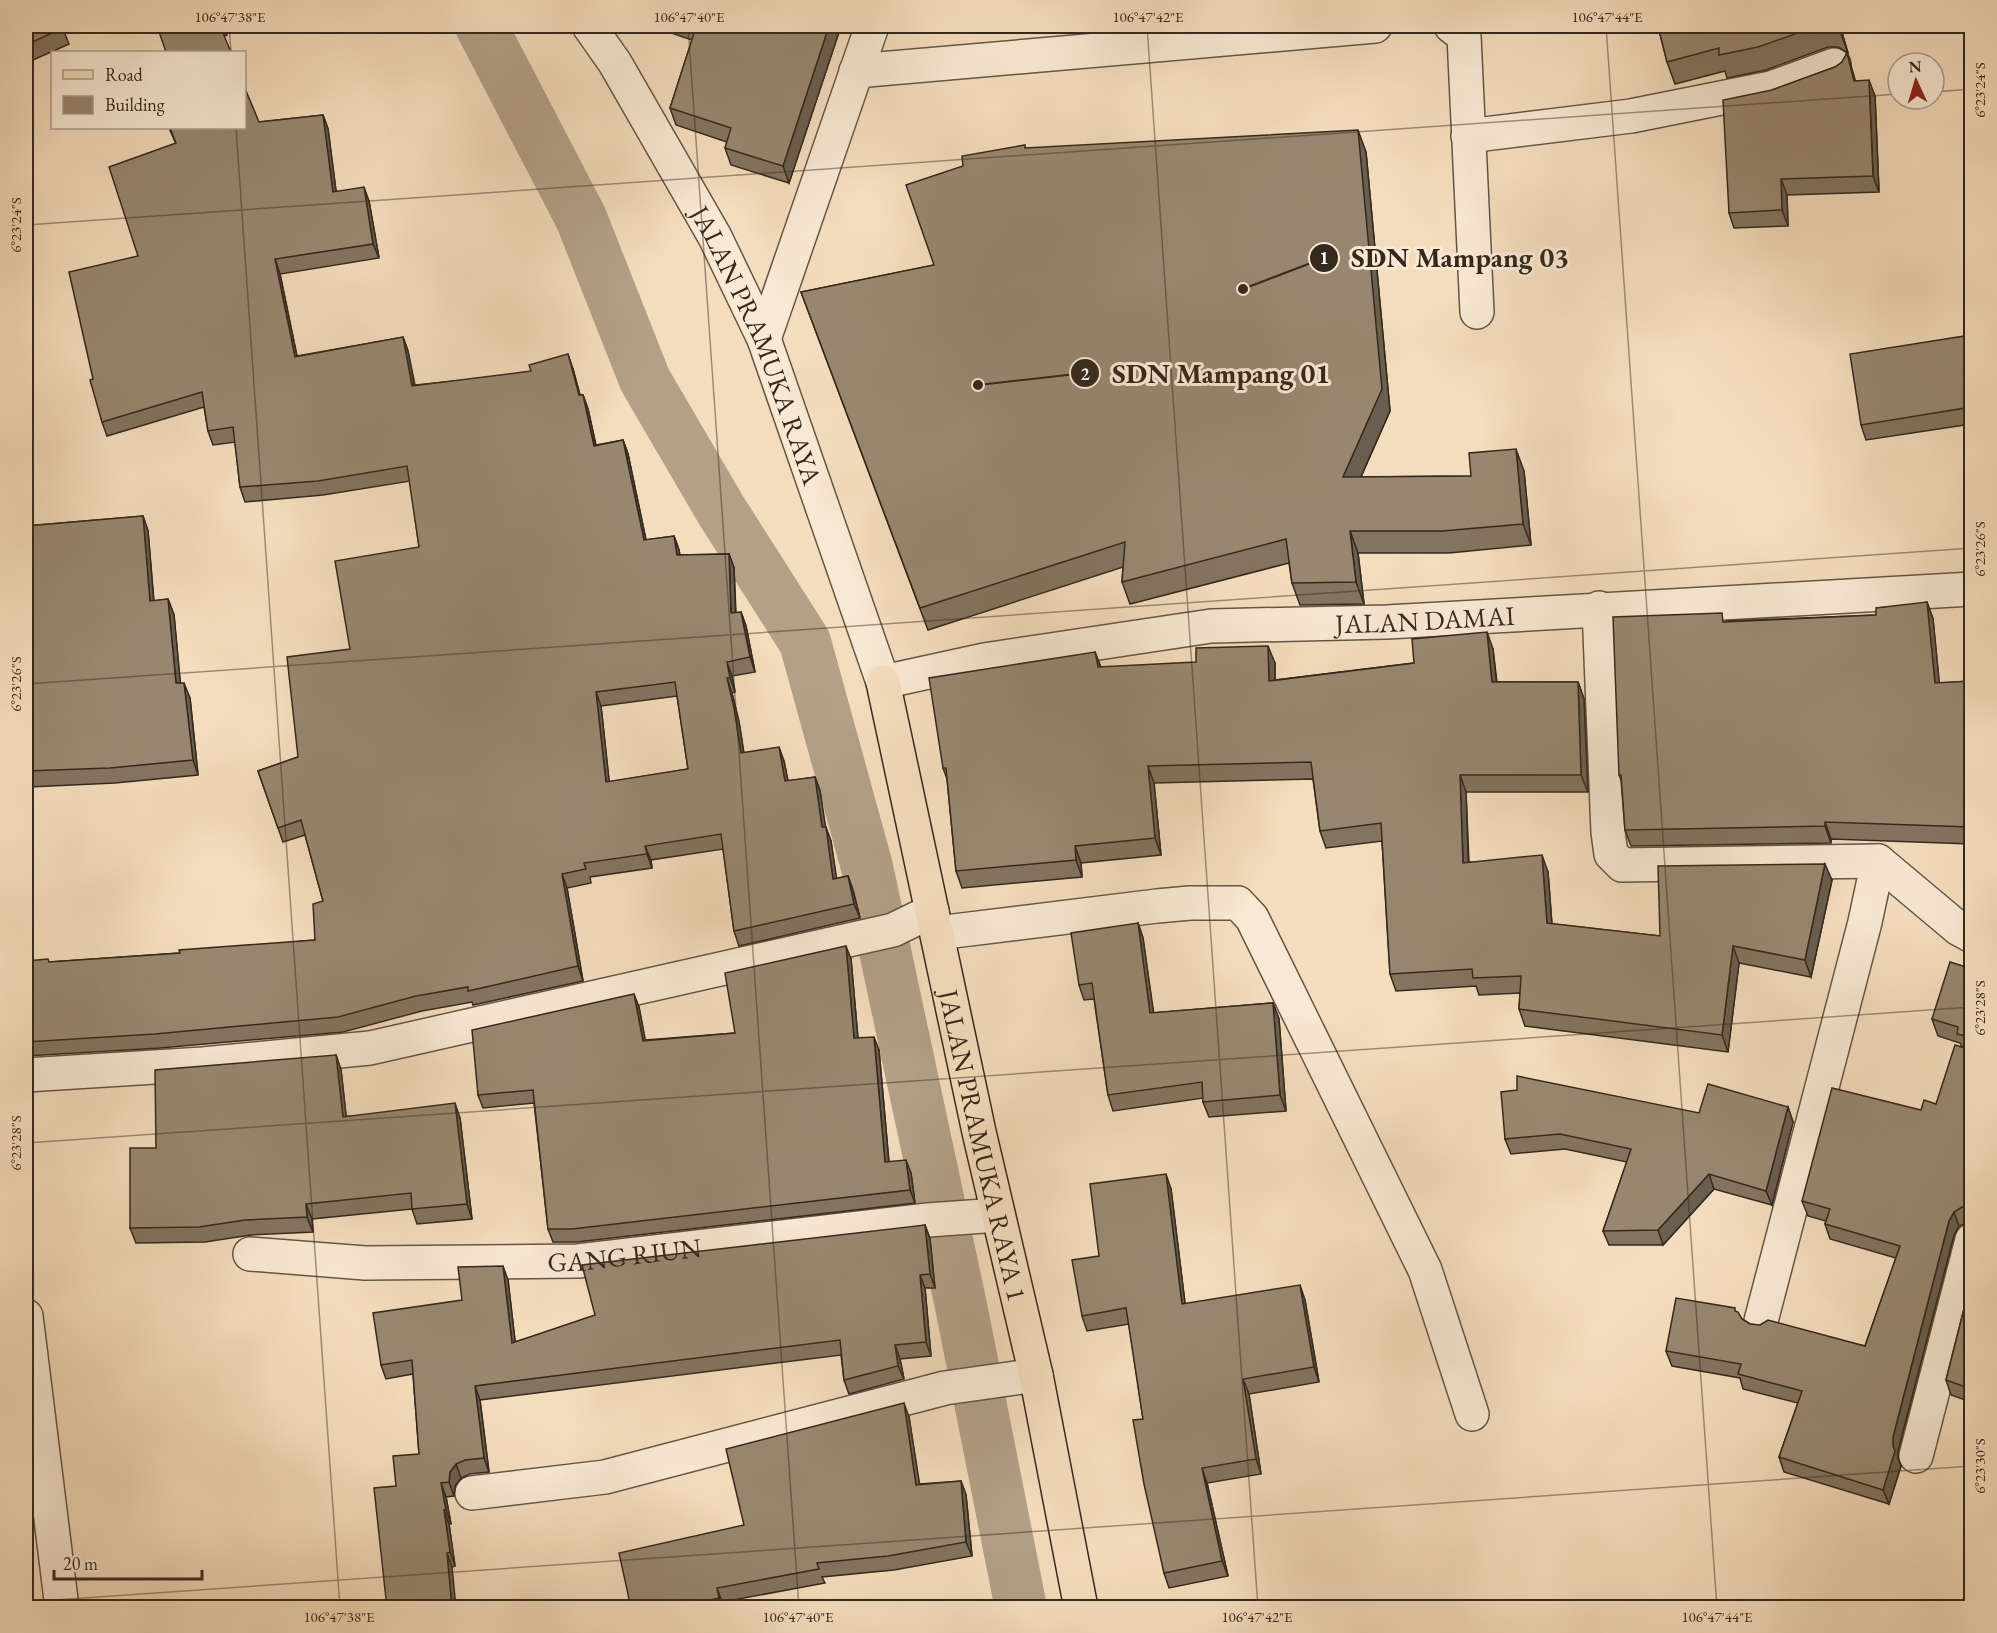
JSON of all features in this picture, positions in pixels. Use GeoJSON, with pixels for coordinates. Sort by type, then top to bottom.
{"type":"FeatureCollection","features":[{"type":"Feature","properties":{"kind":"main road","name":"JALAN PRAMUKA RAYA 1"},"geometry":{"type":"LineString","coordinates":[[884,682],[998,1215],[1036,1375],[1081,1608]]}},
{"type":"Feature","properties":{"kind":"street","name":"JALAN PRAMUKA RAYA"},"geometry":{"type":"LineString","coordinates":[[589,26],[615,63],[715,237],[764,339],[884,682]]}},
{"type":"Feature","properties":{"kind":"street"},"geometry":{"type":"LineString","coordinates":[[764,339],[872,26]]}},
{"type":"Feature","properties":{"kind":"street"},"geometry":{"type":"LineString","coordinates":[[856,70],[1375,26]]}},
{"type":"Feature","properties":{"kind":"street"},"geometry":{"type":"LineString","coordinates":[[1451,26],[1464,36],[1477,312]]}},
{"type":"Feature","properties":{"kind":"street"},"geometry":{"type":"LineString","coordinates":[[1468,136],[1631,116],[1771,88],[1834,65]]}},
{"type":"Feature","properties":{"kind":"street","name":"JALAN DAMAI"},"geometry":{"type":"LineString","coordinates":[[884,682],[984,660],[1211,626],[1387,622],[1599,608],[1971,589]]}},
{"type":"Feature","properties":{"kind":"street"},"geometry":{"type":"LineString","coordinates":[[1599,608],[1608,832],[1611,854],[1622,865],[1878,861],[1959,929],[1971,936]]}},
{"type":"Feature","properties":{"kind":"street"},"geometry":{"type":"LineString","coordinates":[[1761,1321],[1865,922],[1878,861]]}},
{"type":"Feature","properties":{"kind":"street"},"geometry":{"type":"LineString","coordinates":[[26,1075],[203,1065],[370,1048],[934,922],[1190,903],[1238,903],[1252,918],[1425,1270],[1472,1414]]}},
{"type":"Feature","properties":{"kind":"street","name":"GANG RIUN"},"geometry":{"type":"LineString","coordinates":[[250,1254],[365,1263],[578,1261],[928,1220],[998,1215]]}},
{"type":"Feature","properties":{"kind":"street"},"geometry":{"type":"LineString","coordinates":[[1916,1456],[1971,1240]]}},
{"type":"Feature","properties":{"kind":"street"},"geometry":{"type":"LineString","coordinates":[[26,1316],[62,1608]]}},
{"type":"Feature","properties":{"kind":"street"},"geometry":{"type":"LineString","coordinates":[[472,1492],[605,1478],[945,1388],[1036,1375]]}},
{"type":"Feature","properties":{"kind":"building"},"geometry":{"type":"Polygon","coordinates":[[[26,26],[62,26],[63,28],[26,45],[26,26]]]}},
{"type":"Feature","properties":{"kind":"building"},"geometry":{"type":"Polygon","coordinates":[[[157,26],[220,26],[231,51],[166,51],[157,26]]]}},
{"type":"Feature","properties":{"kind":"building"},"geometry":{"type":"Polygon","coordinates":[[[692,26],[829,26],[783,166],[725,148],[731,128],[670,108],[696,27],[692,26]]]}},
{"type":"Feature","properties":{"kind":"building"},"geometry":{"type":"Polygon","coordinates":[[[1658,26],[1818,26],[1758,47],[1719,55],[1719,48],[1667,62],[1658,26]]]}},
{"type":"Feature","properties":{"kind":"building"},"geometry":{"type":"Polygon","coordinates":[[[1847,53],[1854,81],[1869,80],[1873,176],[1781,179],[1782,210],[1729,213],[1723,100],[1772,90],[1835,67],[1842,62],[1847,53]]]}},
{"type":"Feature","properties":{"kind":"building"},"geometry":{"type":"Polygon","coordinates":[[[246,91],[259,122],[323,115],[333,192],[364,187],[373,244],[275,259],[295,357],[403,337],[412,386],[531,371],[529,365],[568,354],[579,395],[583,395],[594,446],[623,440],[644,540],[674,536],[677,555],[729,554],[731,613],[741,612],[750,657],[727,662],[730,678],[727,678],[741,753],[779,747],[785,781],[815,777],[822,827],[826,827],[833,879],[848,876],[854,904],[734,931],[721,834],[645,846],[647,854],[584,863],[586,869],[562,874],[578,966],[468,991],[468,987],[416,996],[338,1017],[155,1034],[26,1042],[26,961],[48,959],[49,962],[180,953],[179,950],[315,940],[313,904],[323,901],[301,820],[278,828],[258,771],[298,757],[287,657],[350,649],[335,561],[419,547],[407,466],[318,481],[240,487],[233,427],[208,431],[202,392],[102,422],[90,380],[93,379],[69,272],[138,256],[109,167],[176,143],[170,129],[246,129],[246,91]],[[675,682],[596,692],[606,782],[688,769],[675,682]]]}},
{"type":"Feature","properties":{"kind":"building"},"geometry":{"type":"Polygon","coordinates":[[[1358,130],[1382,389],[1343,477],[1471,476],[1469,453],[1516,449],[1523,524],[1442,531],[1350,531],[1356,582],[1292,583],[1286,539],[1122,582],[1125,542],[920,608],[801,292],[934,265],[906,185],[963,166],[962,156],[1025,145],[1025,148],[1358,130]]]}},
{"type":"Feature","properties":{"kind":"building"},"geometry":{"type":"Polygon","coordinates":[[[1971,335],[1971,407],[1861,425],[1850,354],[1971,335]]]}},
{"type":"Feature","properties":{"kind":"building"},"geometry":{"type":"Polygon","coordinates":[[[143,516],[150,601],[168,599],[176,683],[184,683],[193,760],[110,768],[26,771],[26,526],[143,516]]]}},
{"type":"Feature","properties":{"kind":"building"},"geometry":{"type":"Polygon","coordinates":[[[1927,602],[1935,683],[1971,681],[1971,827],[1825,822],[1825,826],[1625,830],[1621,775],[1619,775],[1613,617],[1722,613],[1723,622],[1876,615],[1876,608],[1927,602]]]}},
{"type":"Feature","properties":{"kind":"building"},"geometry":{"type":"Polygon","coordinates":[[[1487,632],[1492,682],[1578,682],[1581,775],[1460,775],[1463,863],[1542,855],[1547,923],[1660,936],[1658,866],[1825,864],[1805,960],[1733,946],[1722,1035],[1519,1009],[1521,976],[1473,978],[1472,969],[1390,974],[1381,823],[1320,831],[1311,762],[1148,766],[1155,838],[1075,846],[1076,860],[956,871],[946,768],[943,768],[929,678],[1095,652],[1098,667],[1196,662],[1196,648],[1268,646],[1269,681],[1414,663],[1412,639],[1487,632]]]}},
{"type":"Feature","properties":{"kind":"building"},"geometry":{"type":"Polygon","coordinates":[[[1138,923],[1150,1013],[1273,1003],[1280,1095],[1203,1102],[1202,1082],[1108,1095],[1092,983],[1079,985],[1071,933],[1138,923]]]}},
{"type":"Feature","properties":{"kind":"building"},"geometry":{"type":"Polygon","coordinates":[[[1970,937],[1971,1037],[1957,1034],[1958,1027],[1932,1019],[1950,962],[1966,967],[1970,937]]]}},
{"type":"Feature","properties":{"kind":"building"},"geometry":{"type":"Polygon","coordinates":[[[846,946],[854,1038],[874,1037],[885,1162],[906,1160],[910,1190],[572,1229],[548,1229],[533,1090],[478,1095],[472,1030],[634,994],[643,1041],[735,1033],[725,973],[846,946]]]}},
{"type":"Feature","properties":{"kind":"building"},"geometry":{"type":"Polygon","coordinates":[[[1955,1045],[1971,1050],[1971,1207],[1962,1207],[1954,1212],[1949,1221],[1893,1437],[1895,1451],[1883,1490],[1779,1457],[1802,1391],[1738,1374],[1741,1364],[1666,1351],[1676,1298],[1735,1308],[1742,1319],[1750,1324],[1760,1325],[1768,1320],[1865,1346],[1900,1246],[1825,1224],[1830,1209],[1802,1201],[1832,1088],[1921,1110],[1924,1100],[1936,1104],[1955,1045]]]}},
{"type":"Feature","properties":{"kind":"building"},"geometry":{"type":"Polygon","coordinates":[[[336,1055],[343,1117],[455,1103],[467,1204],[412,1209],[411,1193],[306,1204],[307,1217],[245,1220],[199,1227],[130,1228],[130,1148],[156,1148],[155,1070],[336,1055]]]}},
{"type":"Feature","properties":{"kind":"building"},"geometry":{"type":"Polygon","coordinates":[[[1517,1076],[1699,1113],[1708,1084],[1788,1107],[1766,1191],[1709,1174],[1658,1230],[1603,1231],[1631,1149],[1560,1134],[1505,1139],[1501,1092],[1517,1090],[1517,1076]]]}},
{"type":"Feature","properties":{"kind":"building"},"geometry":{"type":"Polygon","coordinates":[[[1166,1174],[1182,1304],[1300,1285],[1314,1367],[1243,1379],[1256,1459],[1202,1468],[1222,1561],[1164,1573],[1144,1484],[1133,1420],[1143,1419],[1126,1308],[1082,1316],[1072,1260],[1099,1256],[1090,1184],[1166,1174]]]}},
{"type":"Feature","properties":{"kind":"building"},"geometry":{"type":"Polygon","coordinates":[[[925,1225],[930,1274],[920,1275],[926,1342],[895,1345],[898,1366],[844,1380],[840,1340],[475,1386],[484,1458],[465,1460],[456,1464],[450,1472],[449,1482],[441,1483],[450,1552],[447,1553],[452,1608],[387,1608],[374,1488],[396,1486],[393,1456],[419,1454],[412,1360],[381,1365],[373,1313],[462,1300],[458,1267],[503,1266],[512,1343],[595,1315],[582,1265],[925,1225]]]}},
{"type":"Feature","properties":{"kind":"building"},"geometry":{"type":"Polygon","coordinates":[[[1971,1281],[1971,1389],[1946,1380],[1971,1281]]]}},
{"type":"Feature","properties":{"kind":"building"},"geometry":{"type":"Polygon","coordinates":[[[904,1403],[916,1485],[961,1481],[966,1542],[888,1556],[817,1563],[819,1569],[717,1588],[719,1598],[674,1608],[631,1608],[619,1553],[744,1525],[726,1449],[904,1403]]]}},
{"type":"Feature","properties":{"kind":"waterway"},"geometry":{"type":"LineString","coordinates":[[481,26],[581,218],[645,380],[721,510],[805,642],[867,867],[960,1301],[1021,1608]]}},
{"type":"Feature","properties":{"kind":"place","name":"SDN Mampang 03"},"geometry":{"type":"Point","coordinates":[1243,289]}},
{"type":"Feature","properties":{"kind":"place","name":"SDN Mampang 01"},"geometry":{"type":"Point","coordinates":[978,385]}}]}
